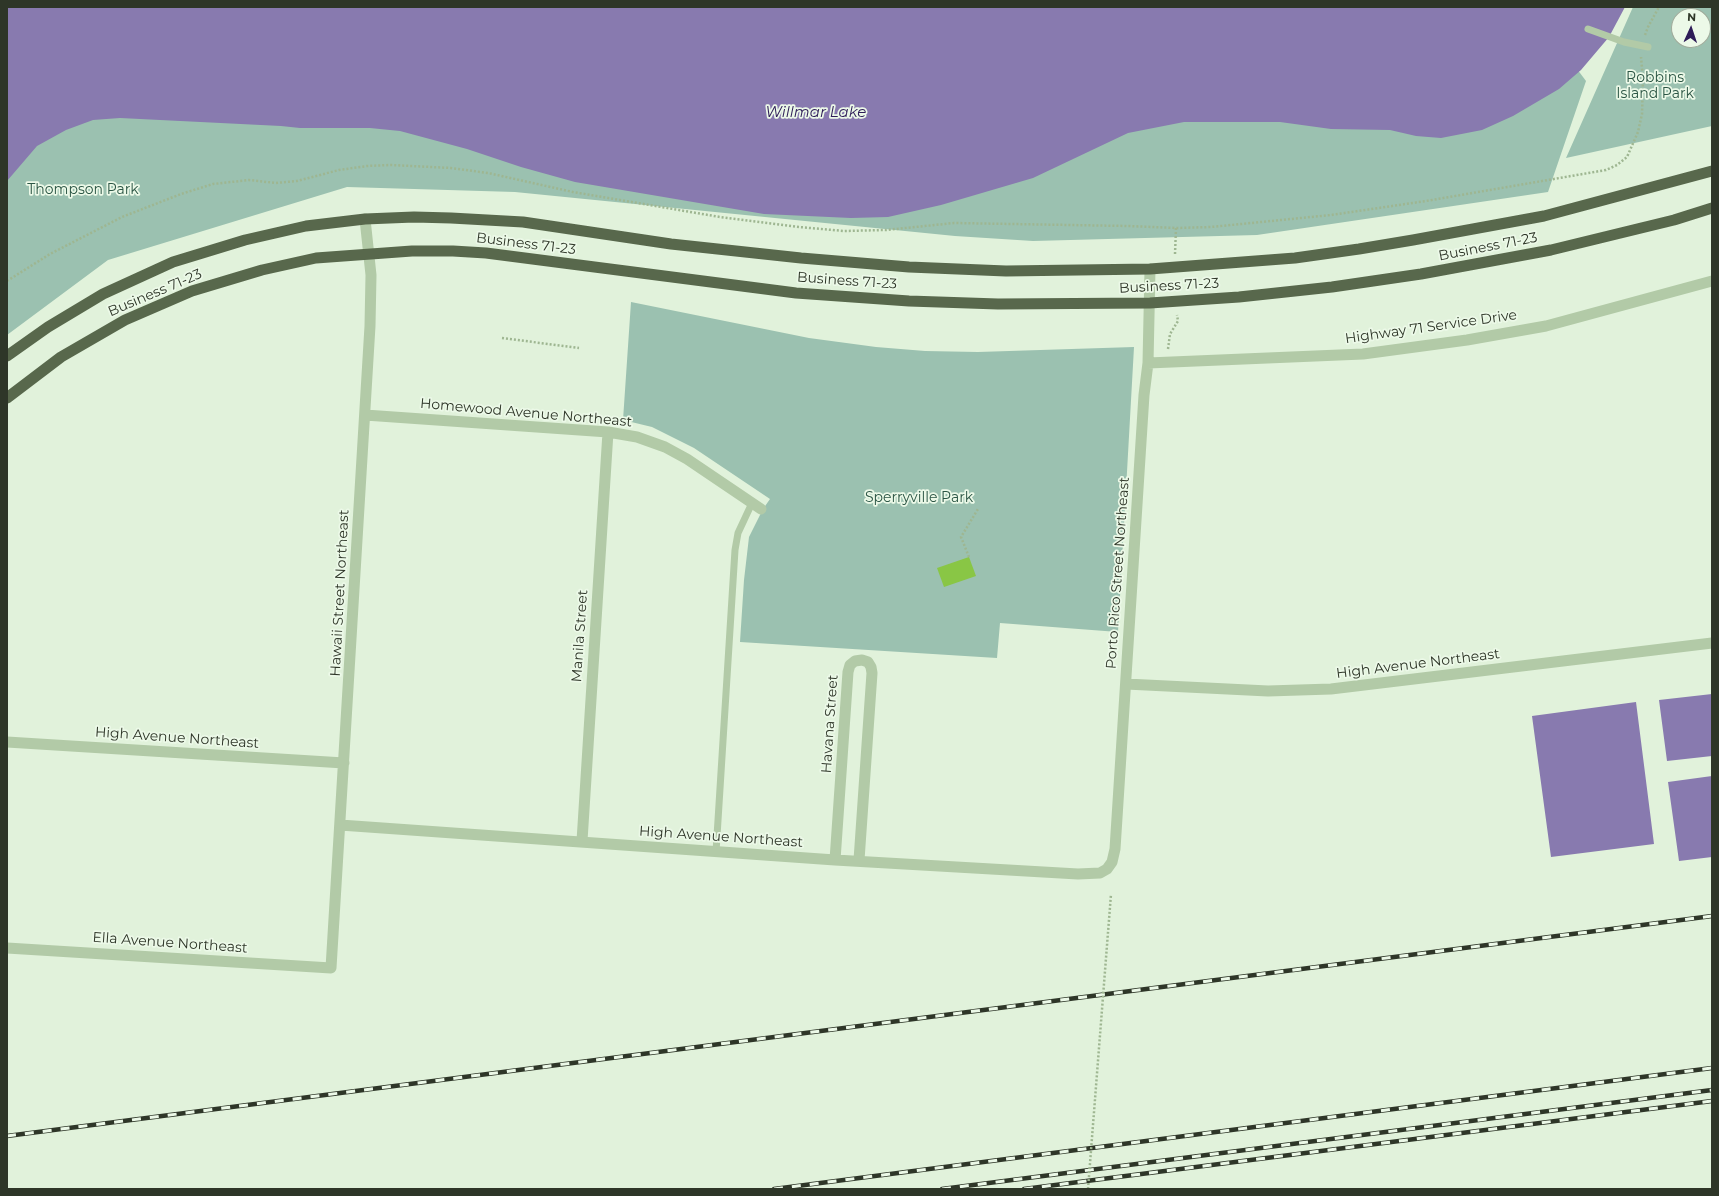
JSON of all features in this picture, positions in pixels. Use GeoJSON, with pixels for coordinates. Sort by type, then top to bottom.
{"type":"FeatureCollection","features":[{"type":"Feature","properties":{"kind":"highway","name":"Business 71-23"},"geometry":{"type":"LineString","coordinates":[[7,356],[48,327],[103,294],[173,262],[245,240],[298,228],[365,219],[444,217],[524,222],[694,246],[801,258],[909,267],[1006,271],[1150,269],[1295,258],[1405,242],[1544,216],[1712,171]]}},
{"type":"Feature","properties":{"kind":"highway","name":"Business 71-23"},"geometry":{"type":"LineString","coordinates":[[7,398],[61,358],[125,320],[192,291],[262,270],[316,258],[412,251],[452,250],[486,253],[796,293],[909,301],[998,304],[1150,303],[1247,296],[1332,287],[1421,274],[1551,250],[1674,220],[1712,208]]}},
{"type":"Feature","properties":{"kind":"street","name":"Hawaii Street Northeast"},"geometry":{"type":"LineString","coordinates":[[331,968],[371,313],[371,275],[365,219]]}},
{"type":"Feature","properties":{"kind":"street","name":"Porto Rico Street Northeast"},"geometry":{"type":"LineString","coordinates":[[1100,873],[1107,869],[1112,862],[1115,849],[1144,395],[1148,362],[1150,269]]}},
{"type":"Feature","properties":{"kind":"street","name":"Highway 71 Service Drive"},"geometry":{"type":"LineString","coordinates":[[1148,362],[1363,354],[1467,340],[1546,326],[1712,281]]}},
{"type":"Feature","properties":{"kind":"street","name":"Homewood Avenue Northeast"},"geometry":{"type":"LineString","coordinates":[[365,415],[608,432],[642,438],[665,447],[687,459],[756,506]]}},
{"type":"Feature","properties":{"kind":"street","name":"Manila Street"},"geometry":{"type":"LineString","coordinates":[[582,841],[608,432]]}},
{"type":"Feature","properties":{"kind":"street","name":"High Avenue Northeast"},"geometry":{"type":"LineString","coordinates":[[1126,684],[1268,691],[1331,689],[1712,643]]}},
{"type":"Feature","properties":{"kind":"street","name":"Havana Street"},"geometry":{"type":"LineString","coordinates":[[835,860],[848,672],[850,665],[855,661],[862,660],[868,662],[872,673],[859,860]]}},
{"type":"Feature","properties":{"kind":"street","name":"High Avenue Northeast"},"geometry":{"type":"LineString","coordinates":[[7,742],[344,763]]}},
{"type":"Feature","properties":{"kind":"street","name":"High Avenue Northeast"},"geometry":{"type":"LineString","coordinates":[[340,826],[582,841],[835,860],[859,860],[1070,873],[1100,873]]}},
{"type":"Feature","properties":{"kind":"street","name":"Ella Avenue Northeast"},"geometry":{"type":"LineString","coordinates":[[7,948],[331,968]]}},
{"type":"Feature","properties":{"kind":"lane"},"geometry":{"type":"LineString","coordinates":[[1588,29],[1617,40],[1645,47]]}},
{"type":"Feature","properties":{"kind":"lane"},"geometry":{"type":"LineString","coordinates":[[716,852],[735,550],[738,534],[756,506]]}},
{"type":"Feature","properties":{"kind":"path"},"geometry":{"type":"LineString","coordinates":[[7,281],[50,254],[122,217],[181,194],[213,184],[249,180],[276,183],[297,181],[339,170],[367,166],[391,165],[451,168],[488,173],[573,192],[720,217],[844,231],[886,230],[954,223],[1204,228],[1331,215],[1426,201],[1606,170],[1617,165],[1627,157],[1638,132],[1642,114],[1645,47],[1648,27],[1659,7]]}},
{"type":"Feature","properties":{"kind":"path"},"geometry":{"type":"LineString","coordinates":[[502,338],[579,348]]}},
{"type":"Feature","properties":{"kind":"path"},"geometry":{"type":"LineString","coordinates":[[969,557],[961,537],[978,509]]}},
{"type":"Feature","properties":{"kind":"path"},"geometry":{"type":"LineString","coordinates":[[1088,1189],[1111,894]]}},
{"type":"Feature","properties":{"kind":"green space","name":"Robbins Island Park"},"geometry":{"type":"Polygon","coordinates":[[[1633,7],[1712,7],[1712,126],[1566,158],[1633,7]]]}},
{"type":"Feature","properties":{"kind":"green space","name":"Thompson Park"},"geometry":{"type":"Polygon","coordinates":[[[1568,57],[1586,81],[1548,192],[1257,235],[1033,241],[955,236],[515,192],[347,187],[108,260],[7,335],[7,159],[53,116],[1200,102],[1568,57]]]}},
{"type":"Feature","properties":{"kind":"green space","name":"Sperryville Park"},"geometry":{"type":"Polygon","coordinates":[[[631,302],[809,338],[876,347],[925,351],[978,352],[1134,347],[1118,632],[1000,623],[997,658],[740,642],[744,580],[749,537],[763,509],[770,499],[694,448],[652,427],[623,420],[631,302]]]}},
{"type":"Feature","properties":{"kind":"water","name":"Willmar Lake"},"geometry":{"type":"Polygon","coordinates":[[[7,7],[1625,7],[1609,37],[1581,70],[1559,89],[1513,116],[1482,130],[1441,138],[1416,136],[1390,130],[1331,129],[1280,122],[1184,122],[1128,133],[1033,178],[941,205],[888,217],[851,218],[764,214],[575,182],[521,167],[467,149],[400,131],[370,128],[300,128],[120,118],[93,120],[66,130],[37,146],[7,181],[7,7]]]}},
{"type":"Feature","properties":{"kind":"water"},"geometry":{"type":"Polygon","coordinates":[[[1712,694],[1712,756],[1667,761],[1659,700],[1712,694]]]}},
{"type":"Feature","properties":{"kind":"water"},"geometry":{"type":"Polygon","coordinates":[[[1636,702],[1654,844],[1551,857],[1532,716],[1636,702]]]}},
{"type":"Feature","properties":{"kind":"water"},"geometry":{"type":"Polygon","coordinates":[[[1712,776],[1712,857],[1679,861],[1668,782],[1712,776]]]}},
{"type":"Feature","properties":{"kind":"building"},"geometry":{"type":"Polygon","coordinates":[[[969,557],[976,576],[944,587],[937,568],[969,557]]]}},
{"type":"Feature","properties":{"kind":"railway"},"geometry":{"type":"LineString","coordinates":[[7,1136],[1712,916]]}},
{"type":"Feature","properties":{"kind":"railway"},"geometry":{"type":"LineString","coordinates":[[774,1189],[1712,1068]]}},
{"type":"Feature","properties":{"kind":"railway"},"geometry":{"type":"LineString","coordinates":[[942,1189],[1712,1090]]}},
{"type":"Feature","properties":{"kind":"railway"},"geometry":{"type":"LineString","coordinates":[[1024,1189],[1712,1101]]}}]}
